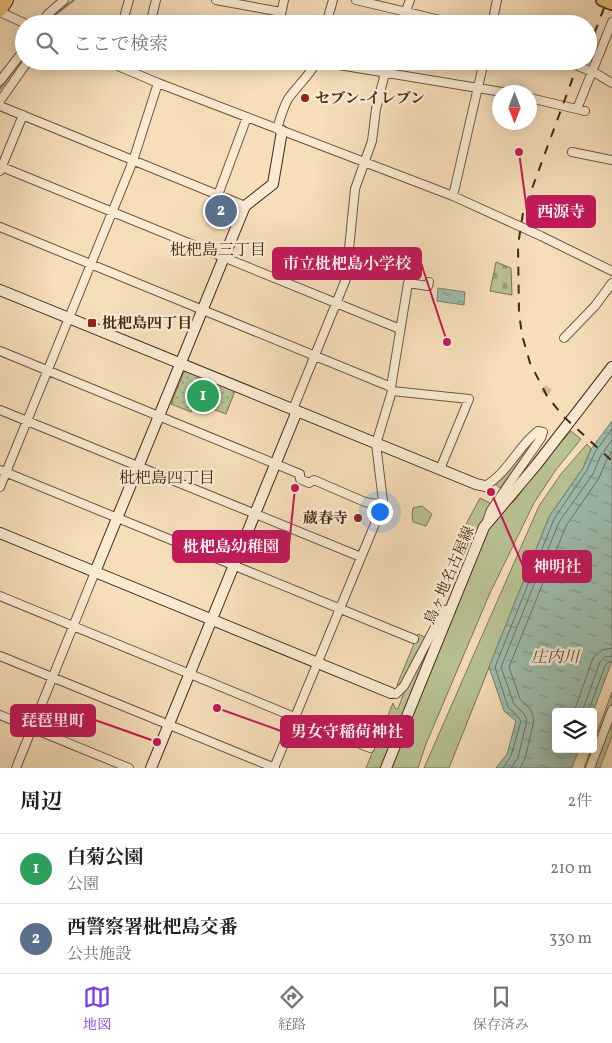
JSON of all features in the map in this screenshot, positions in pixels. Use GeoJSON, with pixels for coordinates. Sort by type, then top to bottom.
{"type":"FeatureCollection","features":[{"type":"Feature","properties":{"kind":"highway"},"geometry":{"type":"LineString","coordinates":[[0,10],[6,0]]}},
{"type":"Feature","properties":{"kind":"main road"},"geometry":{"type":"LineString","coordinates":[[602,0],[612,4]]}},
{"type":"Feature","properties":{"kind":"street"},"geometry":{"type":"LineString","coordinates":[[47,15],[64,0]]}},
{"type":"Feature","properties":{"kind":"street"},"geometry":{"type":"LineString","coordinates":[[125,15],[129,0]]}},
{"type":"Feature","properties":{"kind":"street"},"geometry":{"type":"LineString","coordinates":[[152,15],[156,0]]}},
{"type":"Feature","properties":{"kind":"street"},"geometry":{"type":"LineString","coordinates":[[216,0],[281,12]]}},
{"type":"Feature","properties":{"kind":"street"},"geometry":{"type":"LineString","coordinates":[[280,15],[284,0]]}},
{"type":"Feature","properties":{"kind":"street"},"geometry":{"type":"LineString","coordinates":[[328,15],[332,0]]}},
{"type":"Feature","properties":{"kind":"street"},"geometry":{"type":"LineString","coordinates":[[356,0],[419,15]]}},
{"type":"Feature","properties":{"kind":"street"},"geometry":{"type":"LineString","coordinates":[[405,15],[410,0]]}},
{"type":"Feature","properties":{"kind":"street"},"geometry":{"type":"LineString","coordinates":[[494,15],[497,0]]}},
{"type":"Feature","properties":{"kind":"street"},"geometry":{"type":"LineString","coordinates":[[0,10],[15,18]]}},
{"type":"Feature","properties":{"kind":"street"},"geometry":{"type":"LineString","coordinates":[[597,57],[612,22]]}},
{"type":"Feature","properties":{"kind":"street"},"geometry":{"type":"LineString","coordinates":[[0,81],[15,62]]}},
{"type":"Feature","properties":{"kind":"street"},"geometry":{"type":"LineString","coordinates":[[0,101],[22,70]]}},
{"type":"Feature","properties":{"kind":"street"},"geometry":{"type":"LineString","coordinates":[[127,70],[453,196],[612,271]]}},
{"type":"Feature","properties":{"kind":"street"},"geometry":{"type":"LineString","coordinates":[[16,768],[245,206],[272,184],[279,130],[288,100],[310,70]]}},
{"type":"Feature","properties":{"kind":"street"},"geometry":{"type":"LineString","coordinates":[[372,70],[492,90]]}},
{"type":"Feature","properties":{"kind":"street"},"geometry":{"type":"LineString","coordinates":[[453,196],[482,70]]}},
{"type":"Feature","properties":{"kind":"street"},"geometry":{"type":"LineString","coordinates":[[537,100],[581,110],[591,71],[612,83]]}},
{"type":"Feature","properties":{"kind":"street"},"geometry":{"type":"LineString","coordinates":[[150,768],[275,463],[346,279],[355,189],[372,141],[376,109],[384,72]]}},
{"type":"Feature","properties":{"kind":"street"},"geometry":{"type":"LineString","coordinates":[[0,487],[3,472],[27,421],[133,161],[158,83]]}},
{"type":"Feature","properties":{"kind":"street"},"geometry":{"type":"LineString","coordinates":[[0,106],[245,206]]}},
{"type":"Feature","properties":{"kind":"street"},"geometry":{"type":"LineString","coordinates":[[23,115],[1,169],[400,329]]}},
{"type":"Feature","properties":{"kind":"street"},"geometry":{"type":"LineString","coordinates":[[218,195],[247,117]]}},
{"type":"Feature","properties":{"kind":"street"},"geometry":{"type":"LineString","coordinates":[[572,152],[612,160]]}},
{"type":"Feature","properties":{"kind":"street"},"geometry":{"type":"LineString","coordinates":[[0,227],[391,389],[469,399],[440,468]]}},
{"type":"Feature","properties":{"kind":"street"},"geometry":{"type":"LineString","coordinates":[[0,656],[275,768],[382,505],[376,444],[391,389],[408,283],[428,286],[429,282]]}},
{"type":"Feature","properties":{"kind":"street"},"geometry":{"type":"LineString","coordinates":[[564,338],[595,306],[612,283]]}},
{"type":"Feature","properties":{"kind":"street"},"geometry":{"type":"LineString","coordinates":[[0,290],[476,484],[485,486],[498,477],[530,437],[538,431],[543,432],[541,438],[491,510],[484,527]]}},
{"type":"Feature","properties":{"kind":"street"},"geometry":{"type":"LineString","coordinates":[[0,351],[275,463],[300,474],[300,480],[309,483],[314,480],[364,502],[382,505]]}},
{"type":"Feature","properties":{"kind":"street","name":"鳥ヶ地名古屋線"},"geometry":{"type":"LineString","coordinates":[[386,768],[484,527],[537,464],[612,367]]}},
{"type":"Feature","properties":{"kind":"street"},"geometry":{"type":"LineString","coordinates":[[0,410],[361,557]]}},
{"type":"Feature","properties":{"kind":"street"},"geometry":{"type":"LineString","coordinates":[[3,472],[414,639]]}},
{"type":"Feature","properties":{"kind":"street"},"geometry":{"type":"LineString","coordinates":[[0,533],[396,694],[404,686],[444,610],[450,609]]}},
{"type":"Feature","properties":{"kind":"street"},"geometry":{"type":"LineString","coordinates":[[0,596],[370,748]]}},
{"type":"Feature","properties":{"kind":"street"},"geometry":{"type":"LineString","coordinates":[[590,768],[612,710]]}},
{"type":"Feature","properties":{"kind":"street"},"geometry":{"type":"LineString","coordinates":[[0,715],[129,768]]}},
{"type":"Feature","properties":{"kind":"green space"},"geometry":{"type":"Polygon","coordinates":[[[496,262],[511,268],[512,295],[490,291],[496,262]]]}},
{"type":"Feature","properties":{"kind":"green space"},"geometry":{"type":"Polygon","coordinates":[[[186,371],[235,391],[226,414],[195,402],[191,412],[171,404],[186,371]]]}},
{"type":"Feature","properties":{"kind":"green space"},"geometry":{"type":"Polygon","coordinates":[[[571,431],[581,439],[555,471],[534,503],[490,593],[426,744],[418,768],[391,768],[488,527],[516,499],[538,468],[571,431]]]}},
{"type":"Feature","properties":{"kind":"green space"},"geometry":{"type":"Polygon","coordinates":[[[535,437],[535,439],[500,488],[494,483],[535,437]]]}},
{"type":"Feature","properties":{"kind":"green space"},"geometry":{"type":"Polygon","coordinates":[[[587,444],[591,449],[583,468],[549,517],[449,768],[424,768],[539,506],[561,474],[587,444]]]}},
{"type":"Feature","properties":{"kind":"green space"},"geometry":{"type":"Polygon","coordinates":[[[480,498],[490,503],[478,533],[464,528],[480,498]]]}},
{"type":"Feature","properties":{"kind":"green space"},"geometry":{"type":"Polygon","coordinates":[[[422,506],[432,514],[426,526],[413,522],[413,508],[422,506]]]}},
{"type":"Feature","properties":{"kind":"green space"},"geometry":{"type":"Polygon","coordinates":[[[443,614],[382,768],[366,768],[393,703],[395,708],[398,709],[443,614]]]}},
{"type":"Feature","properties":{"kind":"green space"},"geometry":{"type":"Polygon","coordinates":[[[418,634],[427,638],[417,651],[401,683],[397,685],[418,634]]]}},
{"type":"Feature","properties":{"kind":"green space"},"geometry":{"type":"Polygon","coordinates":[[[612,692],[612,703],[597,744],[597,732],[612,692]]]}},
{"type":"Feature","properties":{"kind":"green space"},"geometry":{"type":"Polygon","coordinates":[[[612,716],[612,736],[600,768],[592,768],[612,716]]]}},
{"type":"Feature","properties":{"kind":"green space"},"geometry":{"type":"Polygon","coordinates":[[[590,753],[594,753],[588,768],[584,768],[590,753]]]}},
{"type":"Feature","properties":{"kind":"water"},"geometry":{"type":"Polygon","coordinates":[[[438,288],[465,292],[464,305],[437,301],[438,288]]]}},
{"type":"Feature","properties":{"kind":"water","name":"庄内川"},"geometry":{"type":"Polygon","coordinates":[[[612,421],[612,661],[594,708],[552,708],[552,753],[578,753],[572,768],[496,768],[507,754],[516,721],[504,711],[489,667],[549,517],[583,468],[591,449],[612,421]]]}},
{"type":"Feature","properties":{"kind":"waterway"},"geometry":{"type":"LineString","coordinates":[[55,15],[74,0]]}},
{"type":"Feature","properties":{"kind":"waterway"},"geometry":{"type":"LineString","coordinates":[[0,89],[15,69]]}},
{"type":"Feature","properties":{"kind":"tunnel"},"geometry":{"type":"LineString","coordinates":[[544,394],[549,387]]}},
{"type":"Feature","properties":{"kind":"railway"},"geometry":{"type":"LineString","coordinates":[[597,26],[607,0]]}},
{"type":"Feature","properties":{"kind":"railway"},"geometry":{"type":"LineString","coordinates":[[576,70],[523,213],[518,245],[519,313],[522,335],[530,363],[547,396],[563,416],[612,461]]}},
{"type":"Feature","properties":{"kind":"place","name":"セブン-イレブン"},"geometry":{"type":"Point","coordinates":[305,98]}},
{"type":"Feature","properties":{"kind":"place","name":"西源寺"},"geometry":{"type":"Point","coordinates":[519,152]}},
{"type":"Feature","properties":{"kind":"place","name":"西警察署枇杷島交番"},"geometry":{"type":"Point","coordinates":[221,211]}},
{"type":"Feature","properties":{"kind":"place","name":"枇杷島四丁目"},"geometry":{"type":"Point","coordinates":[92,323]}},
{"type":"Feature","properties":{"kind":"place","name":"市立枇杷島小学校"},"geometry":{"type":"Point","coordinates":[447,342]}},
{"type":"Feature","properties":{"kind":"place","name":"白菊公園"},"geometry":{"type":"Point","coordinates":[203,396]}},
{"type":"Feature","properties":{"kind":"place","name":"枇杷島幼稚園"},"geometry":{"type":"Point","coordinates":[295,488]}},
{"type":"Feature","properties":{"kind":"place","name":"神明社"},"geometry":{"type":"Point","coordinates":[491,492]}},
{"type":"Feature","properties":{"kind":"place","name":"蔵春寺"},"geometry":{"type":"Point","coordinates":[358,518]}},
{"type":"Feature","properties":{"kind":"place","name":"男女守稲荷神社"},"geometry":{"type":"Point","coordinates":[217,708]}},
{"type":"Feature","properties":{"kind":"place","name":"琵琶里町"},"geometry":{"type":"Point","coordinates":[157,742]}},
{"type":"Feature","properties":{"kind":"district","name":"枇杷島三丁目"},"geometry":{"type":"Point","coordinates":[218,249]}},
{"type":"Feature","properties":{"kind":"district","name":"枇杷島四丁目"},"geometry":{"type":"Point","coordinates":[167,477]}}]}
